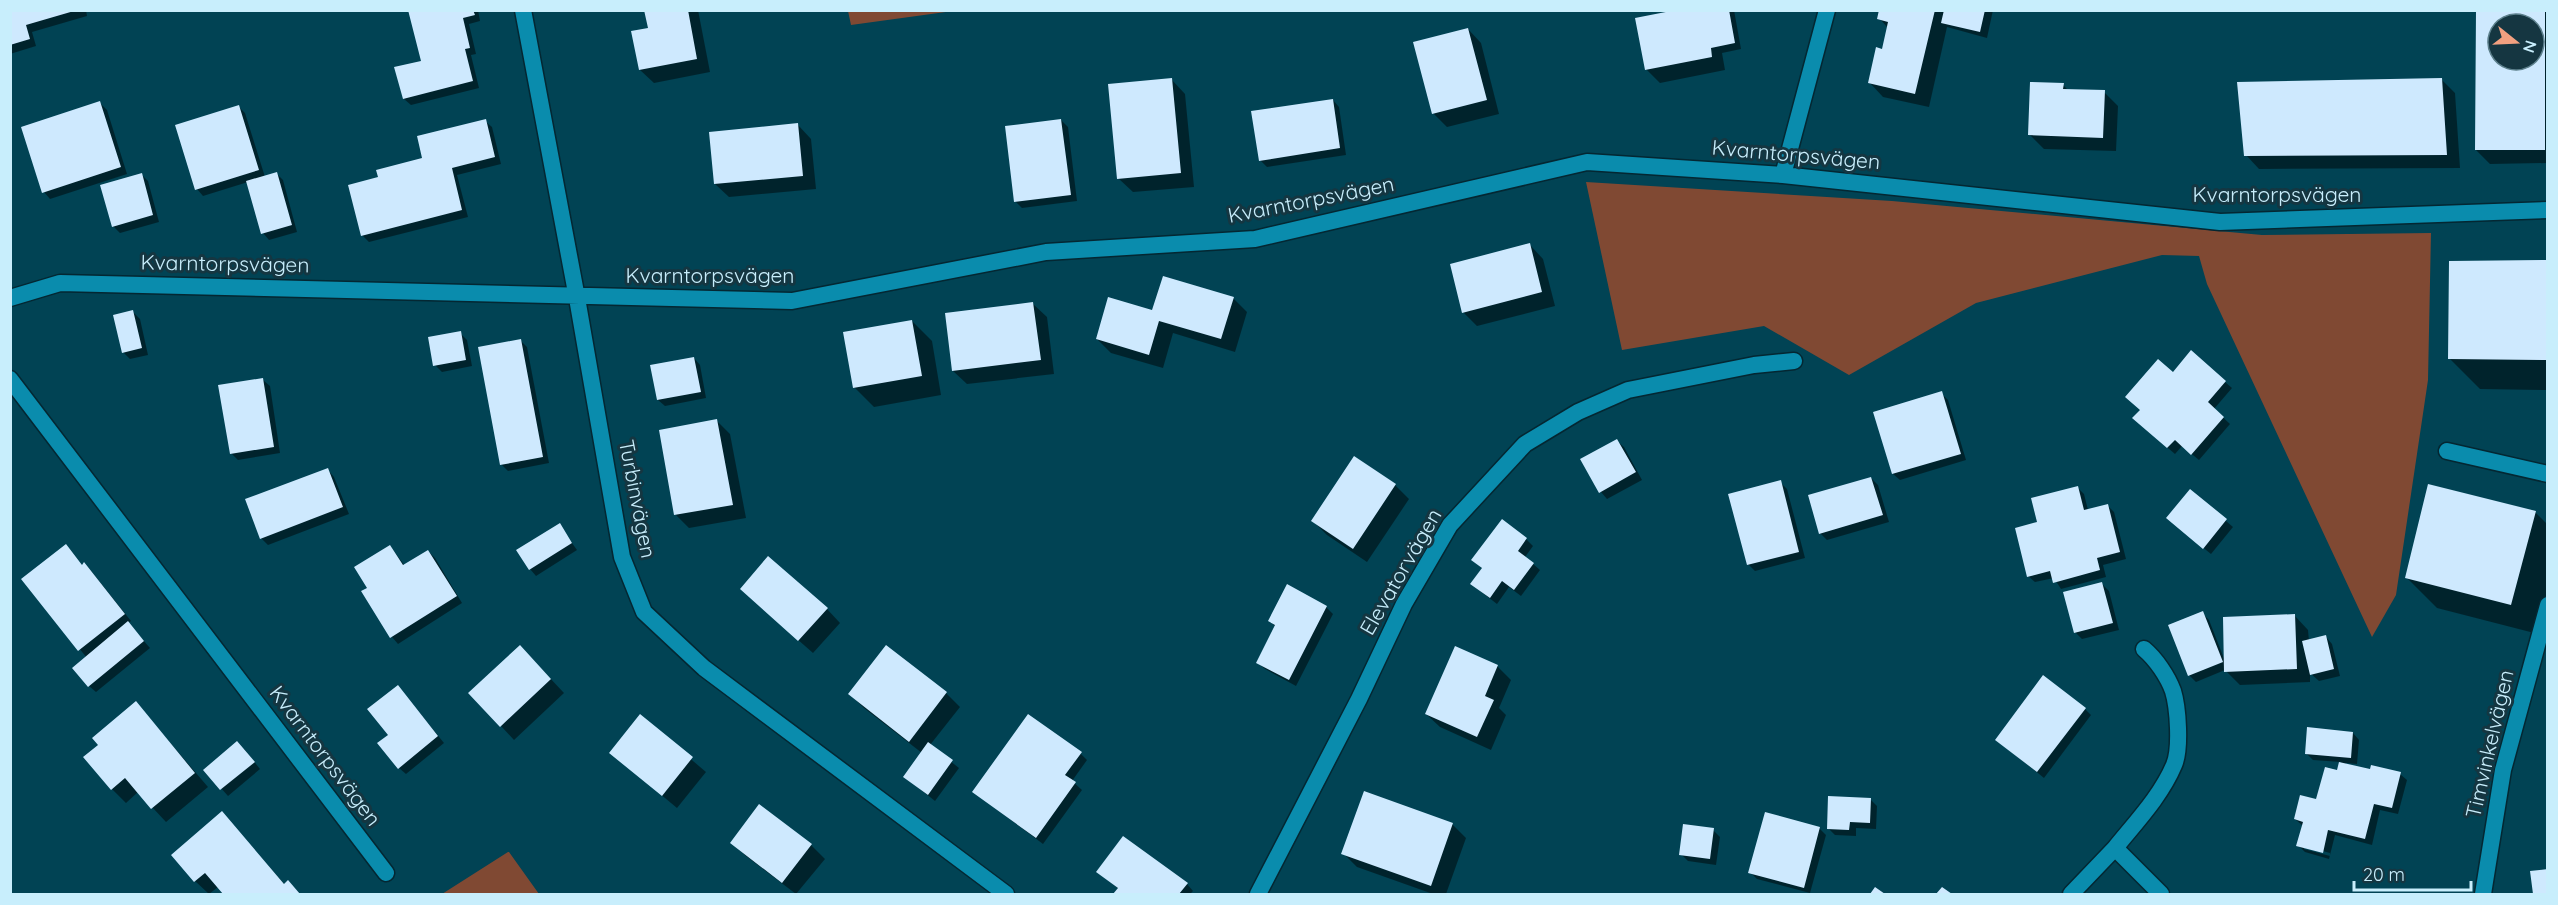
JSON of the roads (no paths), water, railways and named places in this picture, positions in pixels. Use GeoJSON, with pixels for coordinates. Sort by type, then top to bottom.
{"type":"FeatureCollection","features":[{"type":"Feature","properties":{"kind":"street","name":"Turbinvägen"},"geometry":{"type":"LineString","coordinates":[[523,10],[577,298],[622,557],[644,612],[704,668],[1005,894]]}},
{"type":"Feature","properties":{"kind":"street"},"geometry":{"type":"LineString","coordinates":[[1783,175],[1827,10]]}},
{"type":"Feature","properties":{"kind":"street","name":"Kvarntorpsvägen"},"geometry":{"type":"LineString","coordinates":[[10,298],[60,283],[577,298],[792,301],[1046,252],[1255,239],[1587,162],[1783,175],[2220,222],[2547,210]]}},
{"type":"Feature","properties":{"kind":"street","name":"Elevatorvägen"},"geometry":{"type":"LineString","coordinates":[[1258,894],[1359,699],[1404,604],[1450,525],[1525,444],[1578,412],[1628,390],[1754,365],[1794,361]]}},
{"type":"Feature","properties":{"kind":"street","name":"Kvarntorpsvägen"},"geometry":{"type":"LineString","coordinates":[[10,379],[386,873]]}},
{"type":"Feature","properties":{"kind":"street"},"geometry":{"type":"LineString","coordinates":[[2447,451],[2547,474]]}},
{"type":"Feature","properties":{"kind":"street","name":"Timvinkelvägen"},"geometry":{"type":"LineString","coordinates":[[2483,894],[2503,770],[2547,605]]}},
{"type":"Feature","properties":{"kind":"street"},"geometry":{"type":"LineString","coordinates":[[2071,894],[2115,848],[2151,804],[2175,763],[2178,727],[2173,691],[2153,656],[2145,649]]}},
{"type":"Feature","properties":{"kind":"street"},"geometry":{"type":"LineString","coordinates":[[2115,848],[2161,894]]}}]}
